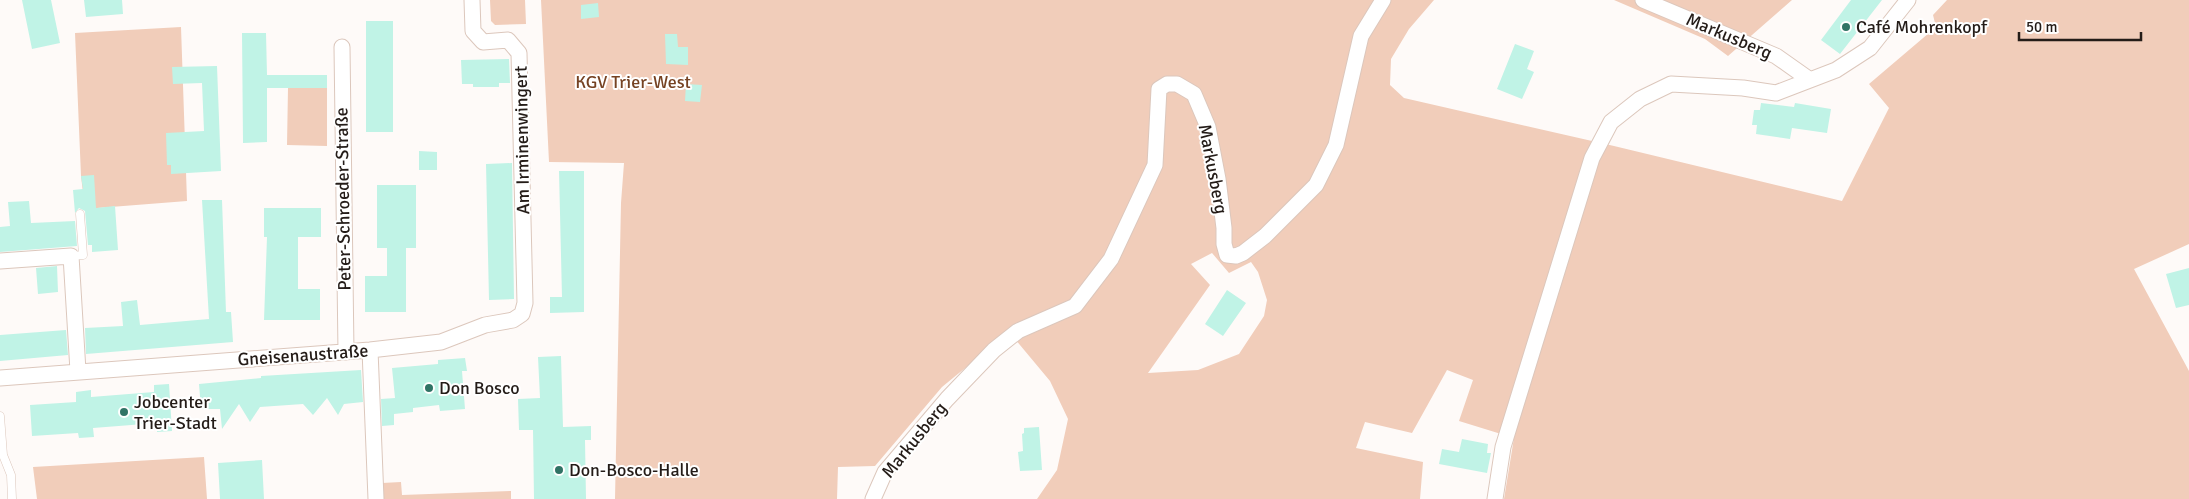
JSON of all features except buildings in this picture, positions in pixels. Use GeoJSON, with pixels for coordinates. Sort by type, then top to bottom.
{"type":"FeatureCollection","features":[{"type":"Feature","properties":{"kind":"street","name":"Am Irminenwingert"},"geometry":{"type":"LineString","coordinates":[[472,0],[473,31],[483,42],[508,40],[519,53],[526,303],[522,314]]}},
{"type":"Feature","properties":{"kind":"street","name":"Markusberg"},"geometry":{"type":"LineString","coordinates":[[873,499],[885,472],[947,399],[988,357],[1018,331],[1075,306],[1111,259],[1155,165],[1160,88],[1167,84],[1177,84],[1194,94],[1208,127],[1213,150],[1224,228],[1224,244],[1227,255],[1236,256],[1243,253],[1265,236],[1316,185],[1336,144],[1361,36],[1383,0]]}},
{"type":"Feature","properties":{"kind":"street","name":"Markusberg"},"geometry":{"type":"LineString","coordinates":[[1643,0],[1776,56],[1810,80]]}},
{"type":"Feature","properties":{"kind":"street"},"geometry":{"type":"LineString","coordinates":[[1495,499],[1503,446],[1592,158],[1611,122],[1640,99],[1671,84],[1742,88],[1776,93],[1836,70],[1870,48],[1908,0]]}},
{"type":"Feature","properties":{"kind":"street","name":"Peter-Schroeder-Straße"},"geometry":{"type":"LineString","coordinates":[[342,47],[346,352]]}},
{"type":"Feature","properties":{"kind":"street"},"geometry":{"type":"LineString","coordinates":[[0,261],[71,256],[78,371]]}},
{"type":"Feature","properties":{"kind":"street","name":"Gneisenaustraße"},"geometry":{"type":"LineString","coordinates":[[0,378],[346,352],[441,342],[485,324],[514,320],[522,314]]}},
{"type":"Feature","properties":{"kind":"street"},"geometry":{"type":"LineString","coordinates":[[370,350],[376,499]]}},
{"type":"Feature","properties":{"kind":"lane"},"geometry":{"type":"LineString","coordinates":[[71,256],[83,255],[80,214]]}},
{"type":"Feature","properties":{"kind":"lane"},"geometry":{"type":"LineString","coordinates":[[0,416],[3,455],[11,475],[12,499]]}},
{"type":"Feature","properties":{"kind":"green space"},"geometry":{"type":"Polygon","coordinates":[[[490,0],[525,0],[526,24],[495,25],[491,21],[490,0]]]}},
{"type":"Feature","properties":{"kind":"green space","name":"KGV Trier-West"},"geometry":{"type":"Polygon","coordinates":[[[541,0],[1434,0],[1409,29],[1391,59],[1390,85],[1404,98],[1842,201],[1889,108],[1869,84],[1936,27],[1933,15],[1947,0],[2189,0],[2189,244],[2134,269],[2189,371],[2189,499],[1504,499],[1514,438],[1459,421],[1473,380],[1447,370],[1412,433],[1365,422],[1356,448],[1423,462],[1420,499],[1037,499],[1057,470],[1068,419],[1050,381],[1009,332],[942,387],[875,466],[838,467],[837,499],[615,499],[621,203],[624,163],[549,162],[541,0]],[[1212,253],[1191,264],[1210,285],[1148,373],[1198,370],[1239,354],[1264,316],[1267,300],[1258,272],[1251,262],[1229,273],[1212,253]]]}},
{"type":"Feature","properties":{"kind":"green space"},"geometry":{"type":"Polygon","coordinates":[[[1614,0],[1792,0],[1728,56],[1705,39],[1614,0]]]}},
{"type":"Feature","properties":{"kind":"green space"},"geometry":{"type":"Polygon","coordinates":[[[181,27],[187,201],[85,209],[81,176],[75,33],[181,27]]]}},
{"type":"Feature","properties":{"kind":"green space"},"geometry":{"type":"Polygon","coordinates":[[[288,88],[327,88],[327,146],[287,145],[288,88]]]}},
{"type":"Feature","properties":{"kind":"green space"},"geometry":{"type":"Polygon","coordinates":[[[204,457],[207,499],[37,499],[33,467],[204,457]]]}},
{"type":"Feature","properties":{"kind":"green space"},"geometry":{"type":"Polygon","coordinates":[[[401,482],[402,495],[511,491],[511,499],[383,499],[382,483],[401,482]]]}},
{"type":"Feature","properties":{"kind":"place","name":"Café Mohrenkopf"},"geometry":{"type":"Point","coordinates":[1846,27]}},
{"type":"Feature","properties":{"kind":"place","name":"Don Bosco"},"geometry":{"type":"Point","coordinates":[429,388]}},
{"type":"Feature","properties":{"kind":"place","name":"Jobcenter Trier-Stadt"},"geometry":{"type":"Point","coordinates":[124,412]}},
{"type":"Feature","properties":{"kind":"place","name":"Don-Bosco-Halle"},"geometry":{"type":"Point","coordinates":[559,470]}}]}
